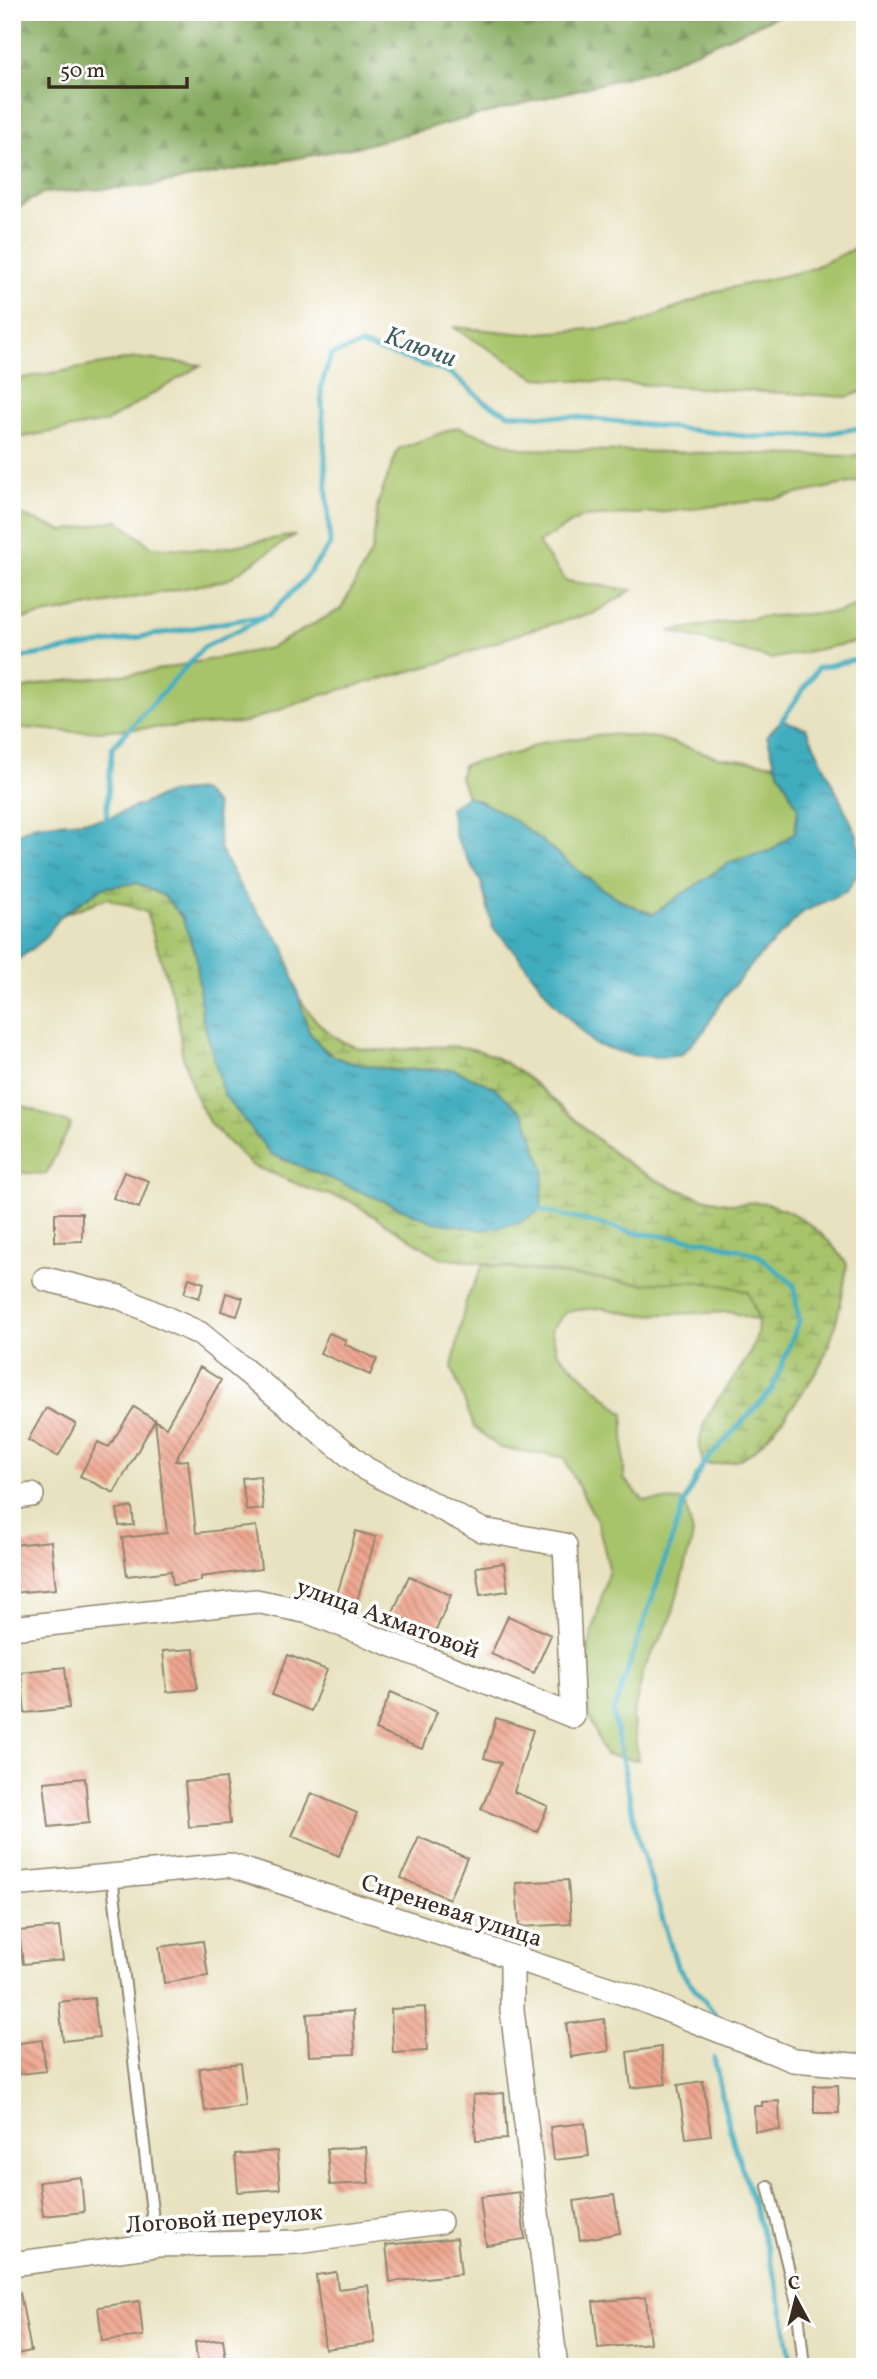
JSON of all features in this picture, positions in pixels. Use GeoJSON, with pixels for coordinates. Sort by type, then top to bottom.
{"type":"FeatureCollection","features":[{"type":"Feature","properties":{"kind":"street","name":"улица Ахматовой"},"geometry":{"type":"LineString","coordinates":[[12,1628],[256,1601],[309,1612],[573,1716],[565,1545],[482,1530],[366,1469],[199,1333],[119,1297],[46,1279]]}},
{"type":"Feature","properties":{"kind":"street","name":"Сиреневая улица"},"geometry":{"type":"LineString","coordinates":[[12,1885],[229,1865],[632,1996],[793,2060],[865,2066]]}},
{"type":"Feature","properties":{"kind":"street"},"geometry":{"type":"LineString","coordinates":[[512,1957],[512,2010],[556,2367]]}},
{"type":"Feature","properties":{"kind":"street","name":"Логовой переулок"},"geometry":{"type":"LineString","coordinates":[[12,2264],[156,2245],[298,2242],[439,2222]]}},
{"type":"Feature","properties":{"kind":"lane"},"geometry":{"type":"LineString","coordinates":[[112,1876],[156,2245]]}},
{"type":"Feature","properties":{"kind":"lane"},"geometry":{"type":"LineString","coordinates":[[768,2186],[797,2303],[804,2367]]}},
{"type":"Feature","properties":{"kind":"green space"},"geometry":{"type":"Polygon","coordinates":[[[12,12],[787,12],[653,70],[361,146],[150,186],[43,193],[12,212],[12,12]]]}},
{"type":"Feature","properties":{"kind":"green space"},"geometry":{"type":"Polygon","coordinates":[[[865,244],[865,390],[848,397],[536,378],[453,327],[527,334],[631,326],[717,291],[808,270],[865,244]]]}},
{"type":"Feature","properties":{"kind":"green space"},"geometry":{"type":"Polygon","coordinates":[[[136,358],[201,365],[106,422],[12,439],[12,380],[136,358]]]}},
{"type":"Feature","properties":{"kind":"green space"},"geometry":{"type":"Polygon","coordinates":[[[457,427],[523,449],[853,456],[865,453],[865,480],[778,498],[666,512],[582,517],[538,543],[566,581],[632,590],[592,614],[529,630],[440,663],[318,696],[243,723],[75,732],[12,727],[12,692],[45,683],[140,673],[270,648],[341,609],[372,551],[378,503],[398,449],[457,427]]]}},
{"type":"Feature","properties":{"kind":"green space"},"geometry":{"type":"Polygon","coordinates":[[[12,512],[64,531],[117,520],[152,547],[210,550],[295,535],[227,580],[12,621],[12,512]]]}},
{"type":"Feature","properties":{"kind":"green space"},"geometry":{"type":"Polygon","coordinates":[[[865,602],[865,640],[771,659],[669,631],[759,617],[838,612],[865,602]]]}},
{"type":"Feature","properties":{"kind":"green space"},"geometry":{"type":"Polygon","coordinates":[[[606,734],[658,738],[718,757],[775,764],[798,808],[795,832],[772,850],[730,862],[653,914],[604,889],[516,822],[467,796],[460,777],[463,765],[517,753],[541,743],[606,734]]]}},
{"type":"Feature","properties":{"kind":"green space"},"geometry":{"type":"Polygon","coordinates":[[[137,883],[164,896],[182,917],[196,956],[202,1015],[271,1154],[434,1222],[453,1069],[395,1070],[356,1064],[338,1058],[323,1048],[310,1033],[296,992],[319,1024],[343,1042],[367,1049],[444,1046],[470,1048],[497,1058],[536,1085],[627,1163],[647,1175],[710,1200],[732,1204],[760,1202],[777,1206],[800,1218],[821,1234],[847,1264],[838,1315],[821,1363],[798,1399],[765,1440],[741,1458],[725,1463],[703,1464],[700,1444],[703,1426],[755,1342],[758,1319],[748,1292],[709,1283],[643,1284],[441,1258],[348,1200],[312,1190],[251,1165],[210,1124],[194,1093],[182,1053],[177,1011],[146,912],[107,898],[62,915],[102,888],[137,883]]]}},
{"type":"Feature","properties":{"kind":"green space"},"geometry":{"type":"Polygon","coordinates":[[[12,1102],[71,1124],[46,1174],[12,1172],[12,1102]]]}},
{"type":"Feature","properties":{"kind":"green space"},"geometry":{"type":"Polygon","coordinates":[[[483,1265],[643,1284],[674,1280],[720,1282],[748,1292],[759,1321],[732,1312],[637,1315],[602,1308],[567,1311],[551,1329],[557,1352],[624,1414],[624,1479],[643,1500],[685,1501],[693,1535],[671,1619],[644,1668],[633,1717],[638,1760],[605,1755],[591,1721],[584,1693],[589,1646],[609,1568],[598,1523],[563,1457],[500,1448],[474,1427],[452,1368],[466,1301],[483,1265]]]}},
{"type":"Feature","properties":{"kind":"water"},"geometry":{"type":"Polygon","coordinates":[[[782,720],[806,728],[857,835],[863,865],[847,891],[803,912],[755,961],[724,997],[704,1031],[682,1054],[659,1057],[631,1055],[594,1044],[555,1004],[517,954],[493,928],[481,882],[456,838],[450,808],[467,796],[492,807],[516,822],[604,890],[653,914],[730,862],[772,850],[795,832],[798,808],[775,764],[767,735],[782,720]]]}},
{"type":"Feature","properties":{"kind":"water"},"geometry":{"type":"Polygon","coordinates":[[[201,790],[216,805],[220,849],[243,892],[284,947],[309,1032],[327,1053],[347,1062],[395,1070],[453,1069],[494,1087],[525,1115],[544,1169],[541,1210],[519,1223],[484,1230],[434,1222],[271,1154],[224,1095],[202,1015],[196,956],[182,917],[164,896],[137,883],[102,888],[62,915],[41,942],[12,964],[12,836],[34,825],[106,819],[169,793],[201,790]]]}},
{"type":"Feature","properties":{"kind":"building"},"geometry":{"type":"Polygon","coordinates":[[[124,1172],[149,1181],[139,1208],[113,1198],[124,1172]]]}},
{"type":"Feature","properties":{"kind":"building"},"geometry":{"type":"Polygon","coordinates":[[[55,1213],[82,1213],[82,1241],[55,1242],[55,1213]]]}},
{"type":"Feature","properties":{"kind":"building"},"geometry":{"type":"Polygon","coordinates":[[[189,1278],[204,1283],[199,1298],[184,1293],[189,1278]]]}},
{"type":"Feature","properties":{"kind":"building"},"geometry":{"type":"Polygon","coordinates":[[[226,1293],[243,1298],[237,1316],[221,1311],[226,1293]]]}},
{"type":"Feature","properties":{"kind":"building"},"geometry":{"type":"Polygon","coordinates":[[[329,1333],[346,1340],[344,1344],[377,1359],[370,1375],[320,1353],[329,1333]]]}},
{"type":"Feature","properties":{"kind":"building"},"geometry":{"type":"Polygon","coordinates":[[[200,1367],[221,1380],[175,1461],[188,1460],[196,1533],[256,1526],[261,1569],[201,1577],[201,1581],[173,1585],[171,1571],[127,1576],[122,1538],[167,1533],[155,1420],[166,1427],[200,1367]]]}},
{"type":"Feature","properties":{"kind":"building"},"geometry":{"type":"Polygon","coordinates":[[[134,1407],[155,1420],[114,1493],[80,1476],[98,1442],[109,1447],[134,1407]]]}},
{"type":"Feature","properties":{"kind":"building"},"geometry":{"type":"Polygon","coordinates":[[[46,1408],[76,1424],[58,1457],[28,1440],[46,1408]]]}},
{"type":"Feature","properties":{"kind":"building"},"geometry":{"type":"Polygon","coordinates":[[[260,1476],[263,1509],[246,1511],[242,1478],[260,1476]]]}},
{"type":"Feature","properties":{"kind":"building"},"geometry":{"type":"Polygon","coordinates":[[[132,1507],[134,1525],[119,1526],[117,1509],[132,1507]]]}},
{"type":"Feature","properties":{"kind":"building"},"geometry":{"type":"Polygon","coordinates":[[[356,1531],[376,1537],[356,1604],[336,1598],[356,1531]]]}},
{"type":"Feature","properties":{"kind":"building"},"geometry":{"type":"Polygon","coordinates":[[[51,1541],[56,1589],[12,1593],[12,1545],[51,1541]]]}},
{"type":"Feature","properties":{"kind":"building"},"geometry":{"type":"Polygon","coordinates":[[[504,1563],[508,1591],[480,1595],[476,1567],[504,1563]]]}},
{"type":"Feature","properties":{"kind":"building"},"geometry":{"type":"Polygon","coordinates":[[[409,1576],[451,1595],[435,1633],[392,1614],[409,1576]]]}},
{"type":"Feature","properties":{"kind":"building"},"geometry":{"type":"Polygon","coordinates":[[[508,1616],[551,1635],[534,1673],[491,1654],[508,1616]]]}},
{"type":"Feature","properties":{"kind":"building"},"geometry":{"type":"Polygon","coordinates":[[[194,1649],[197,1689],[167,1692],[163,1651],[194,1649]]]}},
{"type":"Feature","properties":{"kind":"building"},"geometry":{"type":"Polygon","coordinates":[[[288,1655],[327,1670],[311,1711],[272,1695],[288,1655]]]}},
{"type":"Feature","properties":{"kind":"building"},"geometry":{"type":"Polygon","coordinates":[[[65,1667],[69,1708],[25,1713],[21,1672],[65,1667]]]}},
{"type":"Feature","properties":{"kind":"building"},"geometry":{"type":"Polygon","coordinates":[[[391,1692],[437,1712],[422,1749],[375,1730],[391,1692]]]}},
{"type":"Feature","properties":{"kind":"building"},"geometry":{"type":"Polygon","coordinates":[[[496,1718],[533,1730],[514,1792],[548,1806],[537,1832],[481,1809],[501,1763],[484,1758],[496,1718]]]}},
{"type":"Feature","properties":{"kind":"building"},"geometry":{"type":"Polygon","coordinates":[[[85,1778],[89,1823],[49,1827],[44,1782],[85,1778]]]}},
{"type":"Feature","properties":{"kind":"building"},"geometry":{"type":"Polygon","coordinates":[[[226,1778],[230,1824],[189,1827],[185,1782],[226,1778]]]}},
{"type":"Feature","properties":{"kind":"building"},"geometry":{"type":"Polygon","coordinates":[[[311,1793],[357,1813],[339,1856],[292,1836],[311,1793]]]}},
{"type":"Feature","properties":{"kind":"building"},"geometry":{"type":"Polygon","coordinates":[[[419,1837],[467,1858],[449,1899],[401,1878],[419,1837]]]}},
{"type":"Feature","properties":{"kind":"building"},"geometry":{"type":"Polygon","coordinates":[[[568,1880],[571,1924],[519,1927],[516,1883],[568,1880]]]}},
{"type":"Feature","properties":{"kind":"building"},"geometry":{"type":"Polygon","coordinates":[[[59,1927],[63,1960],[23,1964],[19,1931],[59,1927]]]}},
{"type":"Feature","properties":{"kind":"building"},"geometry":{"type":"Polygon","coordinates":[[[203,1941],[208,1976],[164,1983],[159,1947],[203,1941]]]}},
{"type":"Feature","properties":{"kind":"building"},"geometry":{"type":"Polygon","coordinates":[[[94,1998],[99,2037],[63,2041],[59,2002],[94,1998]]]}},
{"type":"Feature","properties":{"kind":"building"},"geometry":{"type":"Polygon","coordinates":[[[425,2007],[427,2051],[393,2053],[391,2009],[425,2007]]]}},
{"type":"Feature","properties":{"kind":"building"},"geometry":{"type":"Polygon","coordinates":[[[353,2011],[355,2054],[309,2056],[307,2014],[353,2011]]]}},
{"type":"Feature","properties":{"kind":"building"},"geometry":{"type":"Polygon","coordinates":[[[604,2019],[609,2051],[571,2057],[566,2024],[604,2019]]]}},
{"type":"Feature","properties":{"kind":"building"},"geometry":{"type":"Polygon","coordinates":[[[42,2040],[46,2071],[12,2075],[12,2044],[42,2040]]]}},
{"type":"Feature","properties":{"kind":"building"},"geometry":{"type":"Polygon","coordinates":[[[661,2047],[666,2084],[631,2088],[627,2052],[661,2047]]]}},
{"type":"Feature","properties":{"kind":"building"},"geometry":{"type":"Polygon","coordinates":[[[240,2063],[245,2106],[205,2111],[199,2068],[240,2063]]]}},
{"type":"Feature","properties":{"kind":"building"},"geometry":{"type":"Polygon","coordinates":[[[703,2081],[711,2135],[686,2138],[678,2085],[703,2081]]]}},
{"type":"Feature","properties":{"kind":"building"},"geometry":{"type":"Polygon","coordinates":[[[838,2085],[839,2113],[814,2113],[814,2086],[838,2085]]]}},
{"type":"Feature","properties":{"kind":"building"},"geometry":{"type":"Polygon","coordinates":[[[504,2093],[507,2139],[476,2141],[473,2095],[504,2093]]]}},
{"type":"Feature","properties":{"kind":"building"},"geometry":{"type":"Polygon","coordinates":[[[779,2101],[780,2130],[755,2131],[754,2106],[762,2106],[762,2102],[779,2101]]]}},
{"type":"Feature","properties":{"kind":"building"},"geometry":{"type":"Polygon","coordinates":[[[585,2123],[589,2156],[554,2160],[550,2127],[585,2123]]]}},
{"type":"Feature","properties":{"kind":"building"},"geometry":{"type":"Polygon","coordinates":[[[366,2147],[369,2183],[330,2185],[327,2149],[366,2147]]]}},
{"type":"Feature","properties":{"kind":"building"},"geometry":{"type":"Polygon","coordinates":[[[277,2151],[280,2189],[238,2192],[235,2154],[277,2151]]]}},
{"type":"Feature","properties":{"kind":"building"},"geometry":{"type":"Polygon","coordinates":[[[81,2177],[84,2212],[43,2216],[39,2182],[81,2177]]]}},
{"type":"Feature","properties":{"kind":"building"},"geometry":{"type":"Polygon","coordinates":[[[519,2192],[525,2239],[486,2245],[480,2197],[519,2192]]]}},
{"type":"Feature","properties":{"kind":"building"},"geometry":{"type":"Polygon","coordinates":[[[614,2195],[620,2233],[580,2240],[574,2201],[614,2195]]]}},
{"type":"Feature","properties":{"kind":"building"},"geometry":{"type":"Polygon","coordinates":[[[457,2238],[461,2274],[390,2282],[386,2245],[457,2238]]]}},
{"type":"Feature","properties":{"kind":"building"},"geometry":{"type":"Polygon","coordinates":[[[336,2272],[338,2289],[368,2285],[375,2343],[325,2349],[316,2275],[336,2272]]]}},
{"type":"Feature","properties":{"kind":"building"},"geometry":{"type":"Polygon","coordinates":[[[20,2293],[31,2351],[12,2355],[12,2294],[20,2293]]]}},
{"type":"Feature","properties":{"kind":"building"},"geometry":{"type":"Polygon","coordinates":[[[646,2297],[650,2343],[598,2348],[593,2302],[646,2297]]]}},
{"type":"Feature","properties":{"kind":"building"},"geometry":{"type":"Polygon","coordinates":[[[139,2301],[143,2336],[102,2341],[98,2307],[139,2301]]]}},
{"type":"Feature","properties":{"kind":"building"},"geometry":{"type":"Polygon","coordinates":[[[223,2339],[227,2367],[198,2367],[195,2342],[223,2339]]]}},
{"type":"Feature","properties":{"kind":"waterway","name":"Ключи"},"geometry":{"type":"LineString","coordinates":[[12,659],[269,615],[302,582],[330,545],[321,387],[331,355],[361,345],[452,374],[485,402],[509,414],[578,417],[753,437],[818,435],[865,427]]}},
{"type":"Feature","properties":{"kind":"waterway"},"geometry":{"type":"LineString","coordinates":[[106,819],[112,748],[204,647],[263,618]]}},
{"type":"Feature","properties":{"kind":"waterway"},"geometry":{"type":"LineString","coordinates":[[782,720],[818,668],[865,657]]}},
{"type":"Feature","properties":{"kind":"waterway"},"geometry":{"type":"LineString","coordinates":[[541,1210],[636,1233],[707,1241],[758,1255],[794,1285],[799,1321],[772,1390],[703,1464],[685,1501],[613,1713],[637,1835],[677,1966],[715,2014]]}},
{"type":"Feature","properties":{"kind":"waterway"},"geometry":{"type":"LineString","coordinates":[[714,2058],[729,2126],[782,2306],[791,2367]]}}]}
